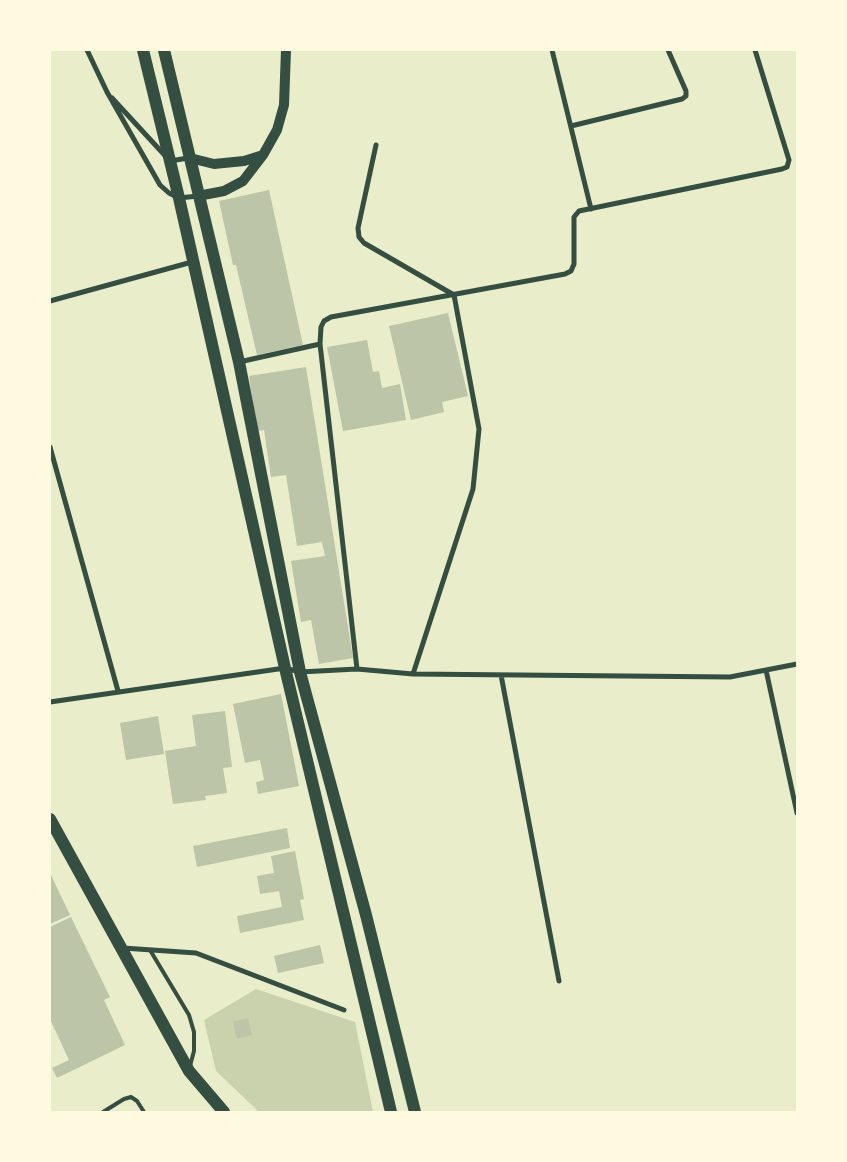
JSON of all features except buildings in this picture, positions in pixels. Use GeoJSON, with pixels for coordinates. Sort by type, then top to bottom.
{"type":"FeatureCollection","features":[{"type":"Feature","properties":{"kind":"main road"},"geometry":{"type":"LineString","coordinates":[[143,50],[179,198],[285,668],[391,1112]]}},
{"type":"Feature","properties":{"kind":"main road"},"geometry":{"type":"LineString","coordinates":[[164,50],[239,362],[300,672],[366,915],[414,1112]]}},
{"type":"Feature","properties":{"kind":"main road"},"geometry":{"type":"LineString","coordinates":[[198,196],[224,191],[242,181],[263,155],[277,130],[284,105],[286,50]]}},
{"type":"Feature","properties":{"kind":"main road"},"geometry":{"type":"LineString","coordinates":[[190,158],[214,164],[244,161],[263,155]]}},
{"type":"Feature","properties":{"kind":"main road"},"geometry":{"type":"LineString","coordinates":[[50,818],[189,1071],[224,1112]]}},
{"type":"Feature","properties":{"kind":"street"},"geometry":{"type":"LineString","coordinates":[[86,50],[107,92],[160,185],[169,193],[179,198],[198,196]]}},
{"type":"Feature","properties":{"kind":"street"},"geometry":{"type":"LineString","coordinates":[[552,50],[591,209]]}},
{"type":"Feature","properties":{"kind":"street"},"geometry":{"type":"LineString","coordinates":[[571,126],[682,99],[686,96],[686,91],[668,50]]}},
{"type":"Feature","properties":{"kind":"street"},"geometry":{"type":"LineString","coordinates":[[357,669],[320,344],[321,327],[324,321],[331,317],[454,296],[565,274],[571,271],[574,264],[574,217],[579,211],[787,167],[789,160],[754,50]]}},
{"type":"Feature","properties":{"kind":"street"},"geometry":{"type":"LineString","coordinates":[[107,92],[170,161],[190,158]]}},
{"type":"Feature","properties":{"kind":"street"},"geometry":{"type":"LineString","coordinates":[[376,145],[358,228],[359,237],[364,243],[454,296],[479,429],[473,489],[412,674]]}},
{"type":"Feature","properties":{"kind":"street"},"geometry":{"type":"LineString","coordinates":[[50,301],[193,262]]}},
{"type":"Feature","properties":{"kind":"street"},"geometry":{"type":"LineString","coordinates":[[239,362],[320,344]]}},
{"type":"Feature","properties":{"kind":"street"},"geometry":{"type":"LineString","coordinates":[[50,447],[118,691]]}},
{"type":"Feature","properties":{"kind":"street"},"geometry":{"type":"LineString","coordinates":[[50,702],[285,668],[300,672],[357,669],[412,674],[730,677],[797,664]]}},
{"type":"Feature","properties":{"kind":"street"},"geometry":{"type":"LineString","coordinates":[[766,670],[797,813]]}},
{"type":"Feature","properties":{"kind":"street"},"geometry":{"type":"LineString","coordinates":[[501,675],[559,982]]}},
{"type":"Feature","properties":{"kind":"street"},"geometry":{"type":"LineString","coordinates":[[120,948],[196,953],[344,1010]]}},
{"type":"Feature","properties":{"kind":"lane"},"geometry":{"type":"LineString","coordinates":[[150,950],[188,1015],[194,1032],[194,1051],[189,1071]]}},
{"type":"Feature","properties":{"kind":"lane"},"geometry":{"type":"LineString","coordinates":[[103,1112],[124,1099],[131,1097],[137,1101],[144,1112]]}},
{"type":"Feature","properties":{"kind":"green space"},"geometry":{"type":"Polygon","coordinates":[[[256,989],[355,1022],[373,1112],[259,1112],[216,1071],[204,1020],[256,989]]]}}]}
